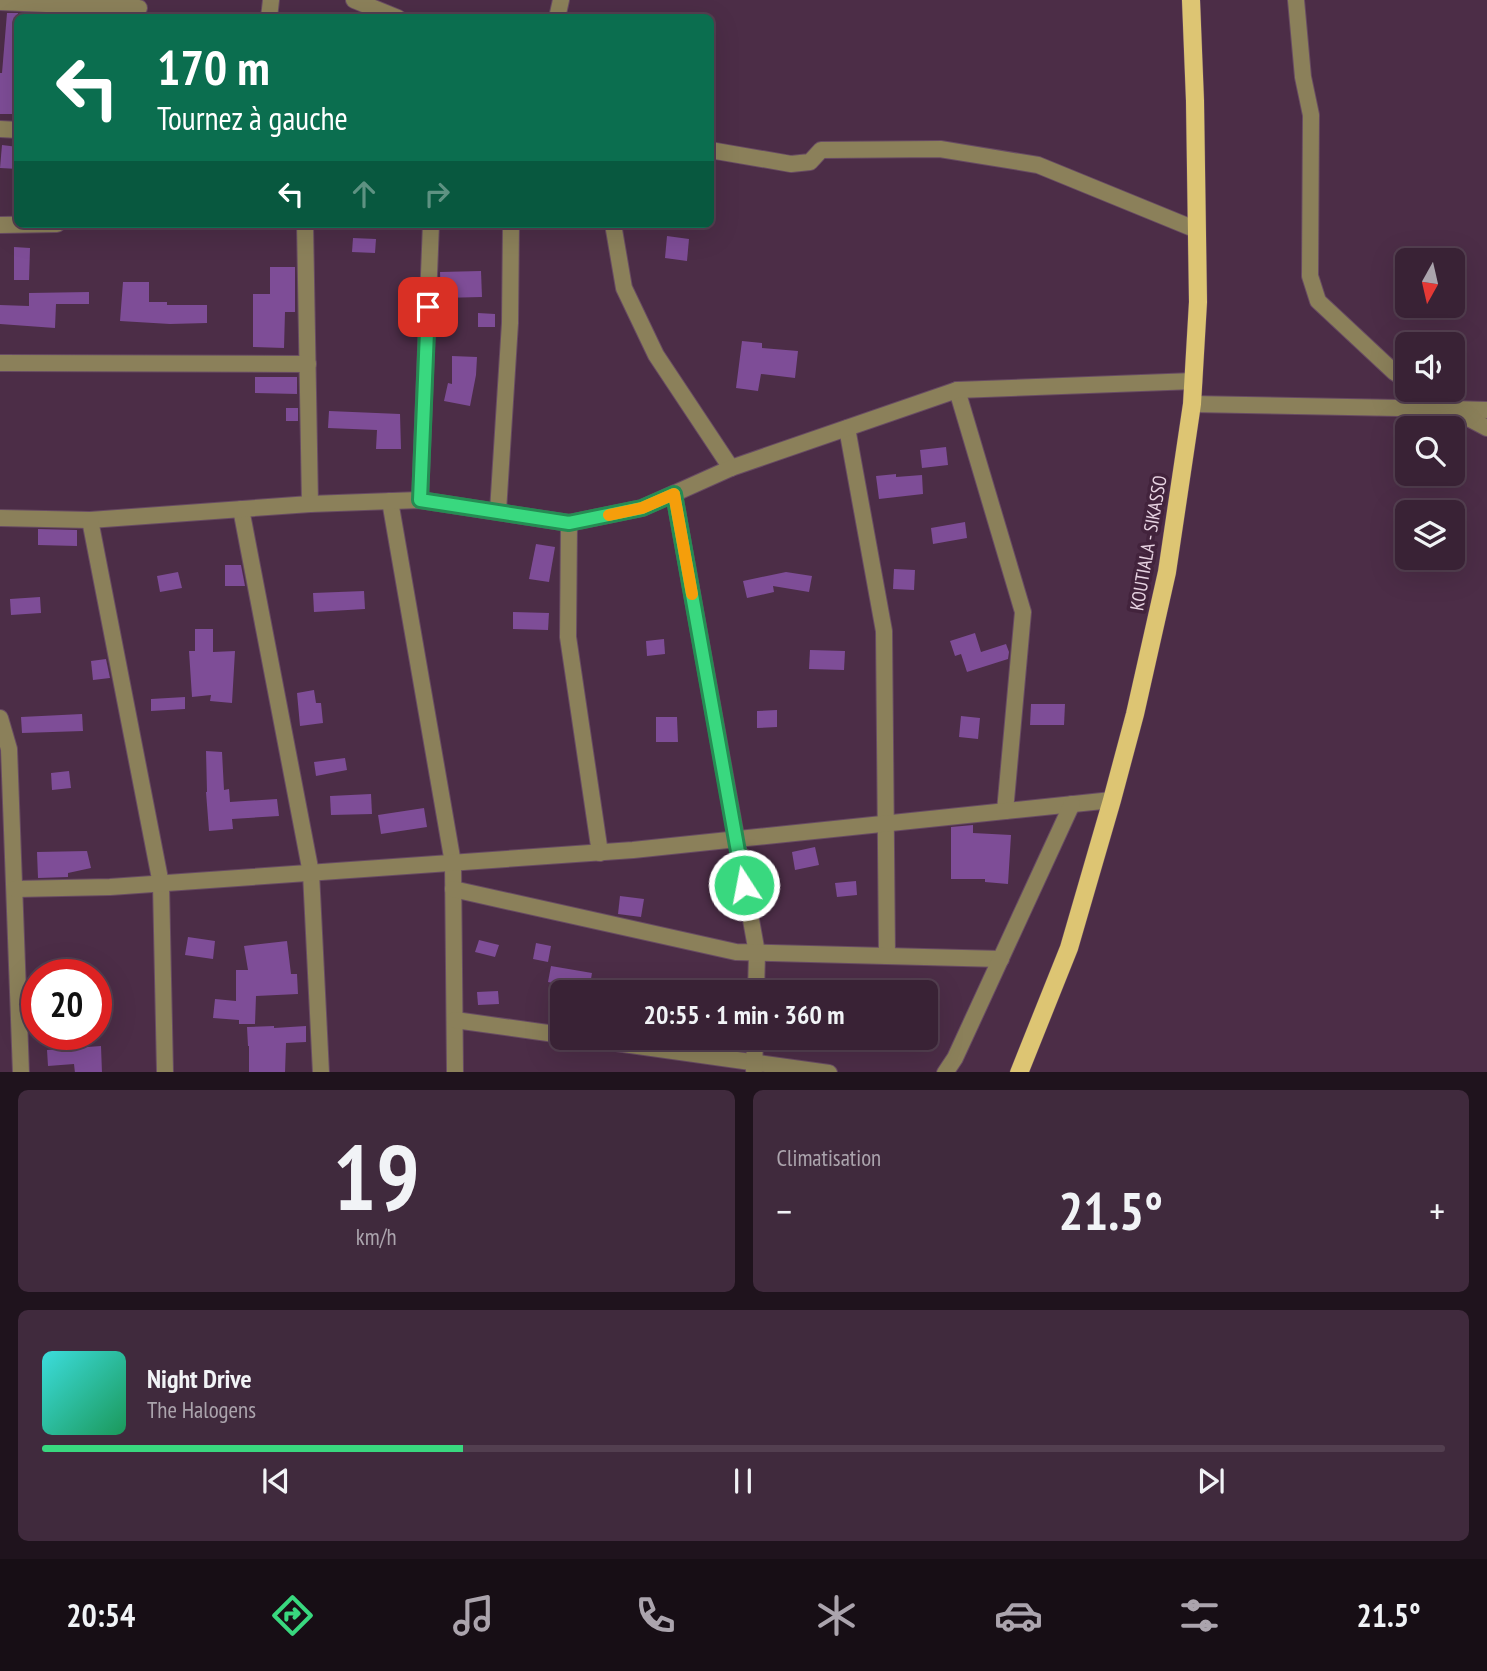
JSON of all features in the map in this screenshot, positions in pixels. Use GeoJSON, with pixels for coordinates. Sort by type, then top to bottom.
{"type":"FeatureCollection","features":[{"type":"Feature","properties":{"kind":"main road","name":"KOUTIALA - SIKASSO"},"geometry":{"type":"LineString","coordinates":[[1019,1072],[1069,948],[1135,714],[1167,572],[1192,404],[1199,302],[1191,0]]}},
{"type":"Feature","properties":{"kind":"street"},"geometry":{"type":"LineString","coordinates":[[354,0],[388,14]]}},
{"type":"Feature","properties":{"kind":"street"},"geometry":{"type":"LineString","coordinates":[[1296,0],[1303,77],[1311,115],[1310,276],[1318,301],[1395,373]]}},
{"type":"Feature","properties":{"kind":"street"},"geometry":{"type":"LineString","coordinates":[[0,2],[139,8]]}},
{"type":"Feature","properties":{"kind":"street"},"geometry":{"type":"LineString","coordinates":[[714,151],[790,164],[810,162],[821,150],[940,149],[1038,165],[1197,230]]}},
{"type":"Feature","properties":{"kind":"street"},"geometry":{"type":"LineString","coordinates":[[305,228],[310,504]]}},
{"type":"Feature","properties":{"kind":"street"},"geometry":{"type":"LineString","coordinates":[[420,500],[432,228]]}},
{"type":"Feature","properties":{"kind":"street"},"geometry":{"type":"LineString","coordinates":[[498,511],[510,323],[511,228]]}},
{"type":"Feature","properties":{"kind":"street"},"geometry":{"type":"LineString","coordinates":[[614,228],[624,288],[656,355],[731,468]]}},
{"type":"Feature","properties":{"kind":"street"},"geometry":{"type":"LineString","coordinates":[[0,363],[309,364]]}},
{"type":"Feature","properties":{"kind":"street"},"geometry":{"type":"LineString","coordinates":[[0,518],[90,520],[310,504],[420,500],[569,523],[642,508],[731,468],[957,390],[1194,381]]}},
{"type":"Feature","properties":{"kind":"street"},"geometry":{"type":"LineString","coordinates":[[957,390],[1023,612],[1005,811]]}},
{"type":"Feature","properties":{"kind":"street"},"geometry":{"type":"LineString","coordinates":[[1440,402],[1487,428]]}},
{"type":"Feature","properties":{"kind":"street"},"geometry":{"type":"LineString","coordinates":[[1192,404],[1487,410]]}},
{"type":"Feature","properties":{"kind":"street"},"geometry":{"type":"LineString","coordinates":[[847,428],[884,631],[887,956]]}},
{"type":"Feature","properties":{"kind":"street"},"geometry":{"type":"LineString","coordinates":[[674,494],[757,953],[756,980]]}},
{"type":"Feature","properties":{"kind":"street"},"geometry":{"type":"LineString","coordinates":[[390,501],[453,863],[455,1072]]}},
{"type":"Feature","properties":{"kind":"street"},"geometry":{"type":"LineString","coordinates":[[241,509],[311,873],[321,1072]]}},
{"type":"Feature","properties":{"kind":"street"},"geometry":{"type":"LineString","coordinates":[[90,520],[161,884],[165,1072]]}},
{"type":"Feature","properties":{"kind":"street"},"geometry":{"type":"LineString","coordinates":[[569,523],[568,637],[600,853]]}},
{"type":"Feature","properties":{"kind":"street"},"geometry":{"type":"LineString","coordinates":[[0,718],[9,749],[21,1072]]}},
{"type":"Feature","properties":{"kind":"street"},"geometry":{"type":"LineString","coordinates":[[15,889],[161,884],[600,853],[1112,800]]}},
{"type":"Feature","properties":{"kind":"street"},"geometry":{"type":"LineString","coordinates":[[946,1072],[955,1058],[1072,804]]}},
{"type":"Feature","properties":{"kind":"street"},"geometry":{"type":"LineString","coordinates":[[453,889],[736,952],[1001,960]]}},
{"type":"Feature","properties":{"kind":"street"},"geometry":{"type":"LineString","coordinates":[[455,1020],[550,1033]]}},
{"type":"Feature","properties":{"kind":"street"},"geometry":{"type":"LineString","coordinates":[[653,1050],[754,1067],[816,1072]]}},
{"type":"Feature","properties":{"kind":"building"},"geometry":{"type":"Polygon","coordinates":[[[7,13],[18,13],[14,14],[14,114],[0,114],[7,13]]]}},
{"type":"Feature","properties":{"kind":"building"},"geometry":{"type":"Polygon","coordinates":[[[2,145],[14,146],[14,169],[0,168],[2,145]]]}},
{"type":"Feature","properties":{"kind":"building"},"geometry":{"type":"Polygon","coordinates":[[[667,236],[689,239],[687,261],[665,258],[667,236]]]}},
{"type":"Feature","properties":{"kind":"building"},"geometry":{"type":"Polygon","coordinates":[[[353,238],[376,239],[375,253],[352,252],[353,238]]]}},
{"type":"Feature","properties":{"kind":"building"},"geometry":{"type":"Polygon","coordinates":[[[14,247],[30,248],[29,280],[14,280],[14,247]]]}},
{"type":"Feature","properties":{"kind":"building"},"geometry":{"type":"Polygon","coordinates":[[[270,267],[295,267],[295,312],[285,312],[284,348],[253,347],[253,294],[270,294],[270,267]]]}},
{"type":"Feature","properties":{"kind":"building"},"geometry":{"type":"Polygon","coordinates":[[[481,271],[482,297],[441,298],[440,272],[481,271]]]}},
{"type":"Feature","properties":{"kind":"building"},"geometry":{"type":"Polygon","coordinates":[[[123,282],[149,282],[149,302],[207,305],[207,323],[120,321],[123,282]]]}},
{"type":"Feature","properties":{"kind":"building"},"geometry":{"type":"Polygon","coordinates":[[[89,292],[89,304],[56,304],[55,328],[0,324],[0,305],[29,306],[29,293],[89,292]]]}},
{"type":"Feature","properties":{"kind":"building"},"geometry":{"type":"Polygon","coordinates":[[[478,313],[495,314],[495,327],[478,327],[478,313]]]}},
{"type":"Feature","properties":{"kind":"building"},"geometry":{"type":"Polygon","coordinates":[[[742,341],[762,343],[762,348],[798,351],[795,378],[761,374],[758,391],[736,388],[742,341]]]}},
{"type":"Feature","properties":{"kind":"building"},"geometry":{"type":"Polygon","coordinates":[[[452,356],[477,357],[470,406],[444,401],[448,383],[452,384],[452,356]]]}},
{"type":"Feature","properties":{"kind":"building"},"geometry":{"type":"Polygon","coordinates":[[[255,377],[297,377],[297,394],[255,393],[255,377]]]}},
{"type":"Feature","properties":{"kind":"building"},"geometry":{"type":"Polygon","coordinates":[[[286,408],[298,408],[298,421],[286,421],[286,408]]]}},
{"type":"Feature","properties":{"kind":"building"},"geometry":{"type":"Polygon","coordinates":[[[329,411],[400,414],[401,449],[376,449],[377,430],[328,428],[329,411]]]}},
{"type":"Feature","properties":{"kind":"building"},"geometry":{"type":"Polygon","coordinates":[[[946,447],[948,465],[922,468],[920,450],[946,447]]]}},
{"type":"Feature","properties":{"kind":"building"},"geometry":{"type":"Polygon","coordinates":[[[896,474],[896,477],[922,475],[923,494],[879,499],[876,476],[896,474]]]}},
{"type":"Feature","properties":{"kind":"building"},"geometry":{"type":"Polygon","coordinates":[[[965,522],[967,538],[933,544],[931,528],[965,522]]]}},
{"type":"Feature","properties":{"kind":"building"},"geometry":{"type":"Polygon","coordinates":[[[38,529],[77,530],[77,546],[38,545],[38,529]]]}},
{"type":"Feature","properties":{"kind":"building"},"geometry":{"type":"Polygon","coordinates":[[[536,544],[555,547],[549,582],[529,579],[536,544]]]}},
{"type":"Feature","properties":{"kind":"building"},"geometry":{"type":"Polygon","coordinates":[[[225,565],[241,565],[245,586],[225,586],[225,565]]]}},
{"type":"Feature","properties":{"kind":"building"},"geometry":{"type":"Polygon","coordinates":[[[894,569],[915,570],[914,590],[893,589],[894,569]]]}},
{"type":"Feature","properties":{"kind":"building"},"geometry":{"type":"Polygon","coordinates":[[[178,572],[182,588],[160,592],[157,576],[178,572]]]}},
{"type":"Feature","properties":{"kind":"building"},"geometry":{"type":"Polygon","coordinates":[[[786,572],[812,576],[809,592],[773,586],[774,592],[747,598],[743,581],[786,572]]]}},
{"type":"Feature","properties":{"kind":"building"},"geometry":{"type":"Polygon","coordinates":[[[364,591],[365,609],[314,612],[313,593],[364,591]]]}},
{"type":"Feature","properties":{"kind":"building"},"geometry":{"type":"Polygon","coordinates":[[[40,597],[41,613],[11,615],[10,599],[40,597]]]}},
{"type":"Feature","properties":{"kind":"building"},"geometry":{"type":"Polygon","coordinates":[[[513,612],[549,613],[548,630],[513,629],[513,612]]]}},
{"type":"Feature","properties":{"kind":"building"},"geometry":{"type":"Polygon","coordinates":[[[195,629],[213,629],[213,652],[235,651],[232,703],[210,701],[211,695],[192,697],[189,651],[195,651],[195,629]]]}},
{"type":"Feature","properties":{"kind":"building"},"geometry":{"type":"Polygon","coordinates":[[[975,633],[981,652],[1006,644],[1008,659],[967,672],[961,654],[955,656],[950,641],[975,633]]]}},
{"type":"Feature","properties":{"kind":"building"},"geometry":{"type":"Polygon","coordinates":[[[664,639],[665,654],[647,656],[646,641],[664,639]]]}},
{"type":"Feature","properties":{"kind":"building"},"geometry":{"type":"Polygon","coordinates":[[[810,650],[845,651],[844,670],[809,669],[810,650]]]}},
{"type":"Feature","properties":{"kind":"building"},"geometry":{"type":"Polygon","coordinates":[[[106,659],[110,678],[93,680],[91,661],[106,659]]]}},
{"type":"Feature","properties":{"kind":"building"},"geometry":{"type":"Polygon","coordinates":[[[314,690],[316,703],[321,703],[323,723],[300,726],[297,693],[314,690]]]}},
{"type":"Feature","properties":{"kind":"building"},"geometry":{"type":"Polygon","coordinates":[[[185,697],[185,709],[151,711],[151,699],[185,697]]]}},
{"type":"Feature","properties":{"kind":"building"},"geometry":{"type":"Polygon","coordinates":[[[1031,704],[1065,704],[1064,725],[1030,725],[1031,704]]]}},
{"type":"Feature","properties":{"kind":"building"},"geometry":{"type":"Polygon","coordinates":[[[777,710],[777,727],[757,728],[757,711],[777,710]]]}},
{"type":"Feature","properties":{"kind":"building"},"geometry":{"type":"Polygon","coordinates":[[[82,714],[83,731],[22,733],[21,717],[82,714]]]}},
{"type":"Feature","properties":{"kind":"building"},"geometry":{"type":"Polygon","coordinates":[[[961,716],[980,718],[978,739],[959,737],[961,716]]]}},
{"type":"Feature","properties":{"kind":"building"},"geometry":{"type":"Polygon","coordinates":[[[656,717],[677,717],[678,742],[656,742],[656,717]]]}},
{"type":"Feature","properties":{"kind":"building"},"geometry":{"type":"Polygon","coordinates":[[[206,751],[222,752],[224,790],[229,789],[230,802],[277,799],[279,816],[232,819],[233,829],[209,831],[206,751]]]}},
{"type":"Feature","properties":{"kind":"building"},"geometry":{"type":"Polygon","coordinates":[[[345,758],[347,770],[316,776],[314,762],[345,758]]]}},
{"type":"Feature","properties":{"kind":"building"},"geometry":{"type":"Polygon","coordinates":[[[69,771],[71,788],[52,790],[51,773],[69,771]]]}},
{"type":"Feature","properties":{"kind":"building"},"geometry":{"type":"Polygon","coordinates":[[[371,794],[372,814],[331,815],[330,796],[371,794]]]}},
{"type":"Feature","properties":{"kind":"building"},"geometry":{"type":"Polygon","coordinates":[[[424,808],[427,827],[381,834],[378,815],[424,808]]]}},
{"type":"Feature","properties":{"kind":"building"},"geometry":{"type":"Polygon","coordinates":[[[973,825],[973,833],[1011,835],[1008,884],[985,882],[985,879],[951,879],[951,827],[973,825]]]}},
{"type":"Feature","properties":{"kind":"building"},"geometry":{"type":"Polygon","coordinates":[[[815,847],[819,865],[795,870],[792,852],[815,847]]]}},
{"type":"Feature","properties":{"kind":"building"},"geometry":{"type":"Polygon","coordinates":[[[87,851],[91,868],[68,873],[68,877],[38,878],[37,852],[87,851]]]}},
{"type":"Feature","properties":{"kind":"building"},"geometry":{"type":"Polygon","coordinates":[[[856,881],[857,895],[837,897],[835,883],[856,881]]]}},
{"type":"Feature","properties":{"kind":"building"},"geometry":{"type":"Polygon","coordinates":[[[620,896],[644,899],[641,917],[618,914],[620,896]]]}},
{"type":"Feature","properties":{"kind":"building"},"geometry":{"type":"Polygon","coordinates":[[[188,937],[215,941],[213,959],[185,955],[188,937]]]}},
{"type":"Feature","properties":{"kind":"building"},"geometry":{"type":"Polygon","coordinates":[[[479,940],[499,945],[495,957],[475,952],[479,940]]]}},
{"type":"Feature","properties":{"kind":"building"},"geometry":{"type":"Polygon","coordinates":[[[287,941],[291,974],[297,974],[298,994],[256,996],[255,1024],[239,1024],[239,1020],[213,1018],[215,999],[236,1001],[236,970],[248,970],[244,946],[287,941]]]}},
{"type":"Feature","properties":{"kind":"building"},"geometry":{"type":"Polygon","coordinates":[[[536,943],[551,946],[548,962],[533,959],[536,943]]]}},
{"type":"Feature","properties":{"kind":"building"},"geometry":{"type":"Polygon","coordinates":[[[551,966],[592,973],[591,980],[548,982],[551,966]]]}},
{"type":"Feature","properties":{"kind":"building"},"geometry":{"type":"Polygon","coordinates":[[[498,991],[499,1004],[478,1005],[477,992],[498,991]]]}},
{"type":"Feature","properties":{"kind":"building"},"geometry":{"type":"Polygon","coordinates":[[[306,1026],[306,1042],[286,1043],[285,1072],[249,1072],[247,1027],[306,1026]]]}},
{"type":"Feature","properties":{"kind":"building"},"geometry":{"type":"Polygon","coordinates":[[[47,1050],[101,1050],[102,1072],[75,1072],[74,1064],[48,1066],[47,1050]]]}},
{"type":"Feature","properties":{"kind":"slow traffic"},"geometry":{"type":"LineString","coordinates":[[609,515],[642,508],[674,494],[692,594]]}},
{"type":"Feature","properties":{"kind":"route"},"geometry":{"type":"LineString","coordinates":[[428,307],[420,500],[569,523],[642,508],[674,494],[744,885]]}}]}
